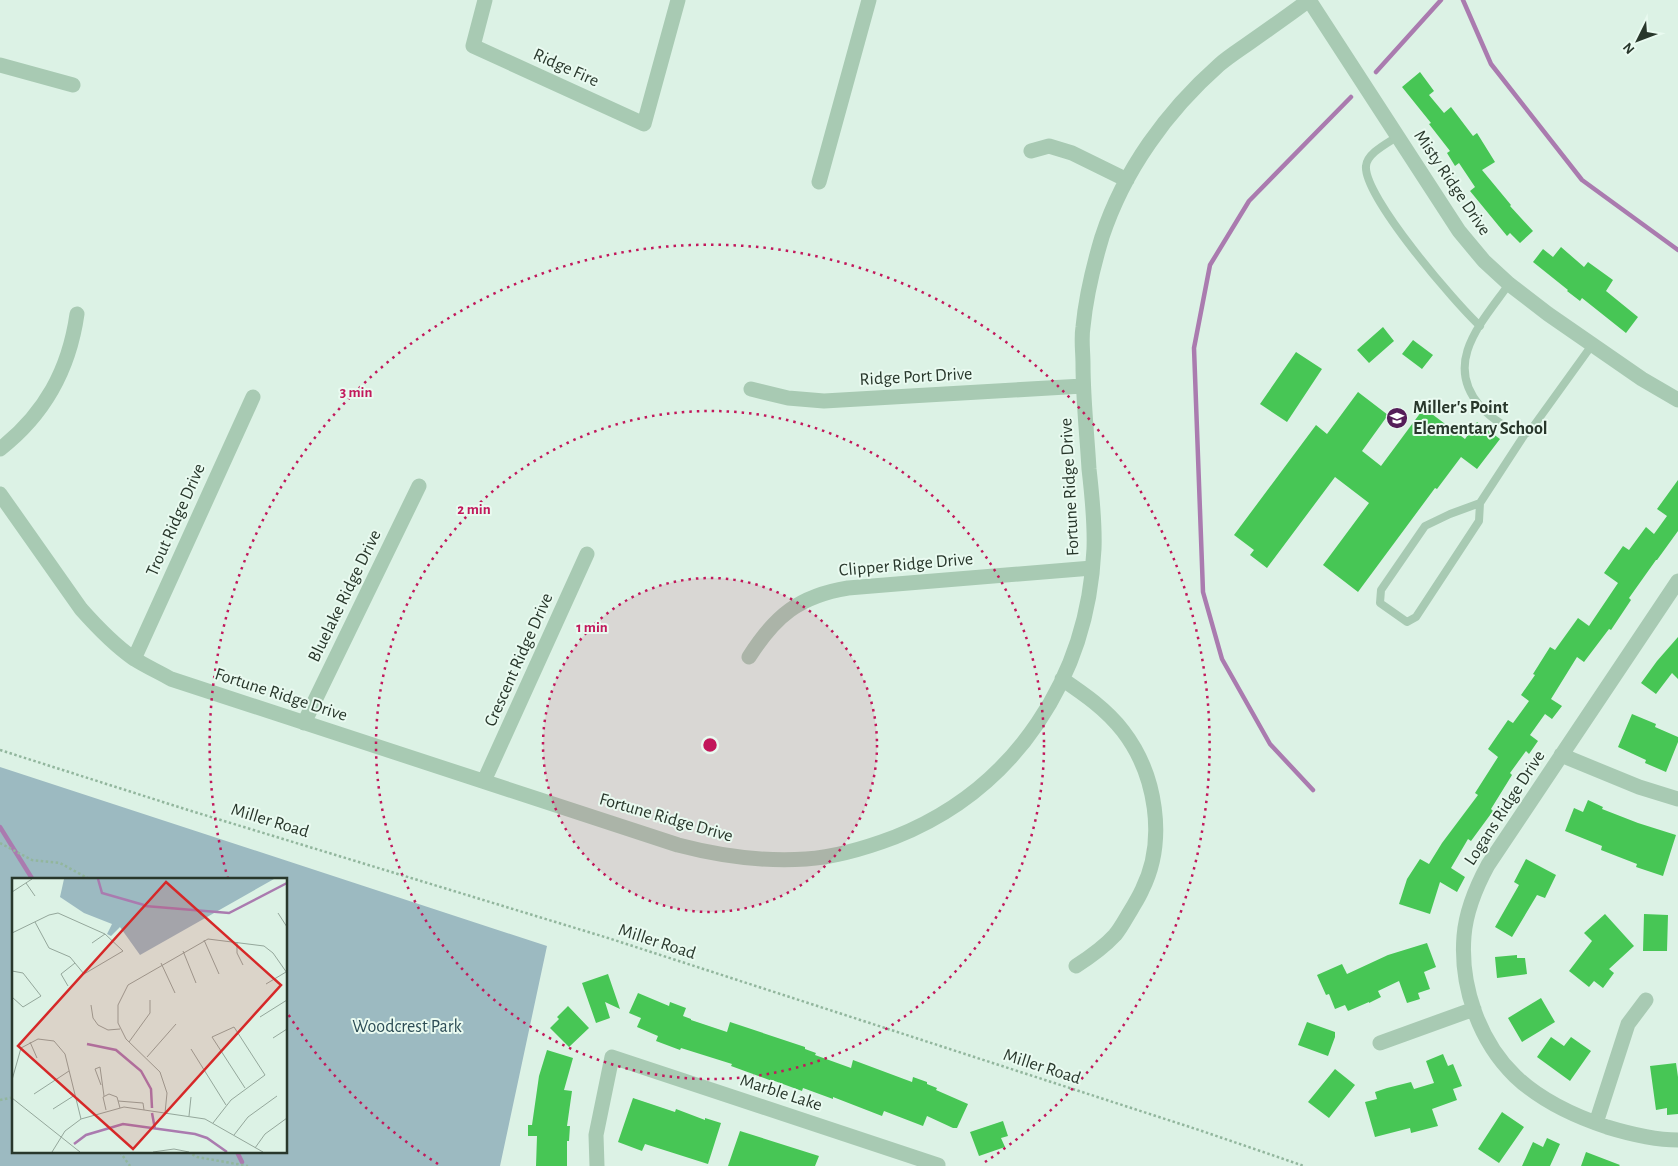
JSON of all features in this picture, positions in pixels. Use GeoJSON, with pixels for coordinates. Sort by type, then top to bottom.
{"type":"FeatureCollection","features":[{"type":"Feature","properties":{"kind":"street","name":"Ridge Fire"},"geometry":{"type":"LineString","coordinates":[[485,0],[473,46],[644,124],[678,0]]}},
{"type":"Feature","properties":{"kind":"street"},"geometry":{"type":"LineString","coordinates":[[820,182],[869,0]]}},
{"type":"Feature","properties":{"kind":"street","name":"Misty Ridge Drive"},"geometry":{"type":"LineString","coordinates":[[1309,0],[1459,231],[1484,261],[1509,284],[1548,314],[1642,379],[1678,400]]}},
{"type":"Feature","properties":{"kind":"street","name":"Fortune Ridge Drive"},"geometry":{"type":"LineString","coordinates":[[0,494],[95,626],[134,659],[172,678],[304,723],[678,844],[712,853],[746,859],[808,859],[840,854],[870,846],[910,831],[942,814],[969,796],[996,773],[1020,748],[1041,720],[1072,660],[1083,626],[1090,592],[1094,549],[1094,522],[1083,386],[1082,330],[1090,280],[1111,212],[1145,150],[1169,116],[1188,95],[1221,63],[1309,0]]}},
{"type":"Feature","properties":{"kind":"street"},"geometry":{"type":"LineString","coordinates":[[0,65],[73,85]]}},
{"type":"Feature","properties":{"kind":"street"},"geometry":{"type":"LineString","coordinates":[[1031,151],[1048,146],[1072,153],[1127,180]]}},
{"type":"Feature","properties":{"kind":"street"},"geometry":{"type":"LineString","coordinates":[[0,449],[31,420],[54,388],[69,352],[77,314]]}},
{"type":"Feature","properties":{"kind":"street","name":"Ridge Port Drive"},"geometry":{"type":"LineString","coordinates":[[751,389],[788,398],[824,401],[1083,386]]}},
{"type":"Feature","properties":{"kind":"street","name":"Trout Ridge Drive"},"geometry":{"type":"LineString","coordinates":[[134,659],[253,397]]}},
{"type":"Feature","properties":{"kind":"street","name":"Bluelake Ridge Drive"},"geometry":{"type":"LineString","coordinates":[[304,723],[419,486]]}},
{"type":"Feature","properties":{"kind":"street","name":"Crescent Ridge Drive"},"geometry":{"type":"LineString","coordinates":[[484,780],[587,554]]}},
{"type":"Feature","properties":{"kind":"street","name":"Clipper Ridge Drive"},"geometry":{"type":"LineString","coordinates":[[749,657],[761,639],[779,619],[801,603],[826,592],[848,588],[1092,568]]}},
{"type":"Feature","properties":{"kind":"street","name":"Logans Ridge Drive"},"geometry":{"type":"LineString","coordinates":[[1678,580],[1672,603],[1561,755],[1488,865],[1472,900],[1464,935],[1467,980],[1474,1009],[1490,1046],[1514,1075],[1538,1095],[1559,1108],[1596,1123],[1649,1138],[1678,1140]]}},
{"type":"Feature","properties":{"kind":"street"},"geometry":{"type":"LineString","coordinates":[[1062,679],[1100,706],[1132,744],[1146,775],[1154,808],[1155,824],[1152,858],[1143,890],[1116,934],[1098,952],[1076,966]]}},
{"type":"Feature","properties":{"kind":"street"},"geometry":{"type":"LineString","coordinates":[[1561,755],[1639,787],[1678,799]]}},
{"type":"Feature","properties":{"kind":"street"},"geometry":{"type":"LineString","coordinates":[[1596,1123],[1628,1024],[1646,1000]]}},
{"type":"Feature","properties":{"kind":"street"},"geometry":{"type":"LineString","coordinates":[[1380,1042],[1474,1009]]}},
{"type":"Feature","properties":{"kind":"street","name":"Marble Lake"},"geometry":{"type":"LineString","coordinates":[[597,1166],[596,1135],[612,1057],[938,1165]]}},
{"type":"Feature","properties":{"kind":"lane"},"geometry":{"type":"LineString","coordinates":[[1398,136],[1369,158],[1365,166],[1367,179],[1379,201],[1412,248],[1466,313],[1480,326]]}},
{"type":"Feature","properties":{"kind":"lane"},"geometry":{"type":"LineString","coordinates":[[1509,284],[1480,326],[1466,352],[1463,368],[1466,383],[1472,396],[1487,414],[1506,427],[1524,434]]}},
{"type":"Feature","properties":{"kind":"lane"},"geometry":{"type":"LineString","coordinates":[[1480,503],[1425,526],[1381,590],[1380,603],[1407,622],[1416,617],[1478,521],[1480,503],[1524,434],[1530,431],[1592,344]]}},
{"type":"Feature","properties":{"kind":"path","name":"Miller Road"},"geometry":{"type":"LineString","coordinates":[[0,750],[178,807],[608,938],[1199,1130],[1304,1166]]}},
{"type":"Feature","properties":{"kind":"path"},"geometry":{"type":"LineString","coordinates":[[1,844],[32,860],[60,863],[87,878]]}},
{"type":"Feature","properties":{"kind":"path"},"geometry":{"type":"LineString","coordinates":[[121,1154],[130,1166]]}},
{"type":"Feature","properties":{"kind":"path"},"geometry":{"type":"LineString","coordinates":[[191,1154],[197,1158],[248,1166]]}},
{"type":"Feature","properties":{"kind":"green space","name":"Woodcrest Park"},"geometry":{"type":"Polygon","coordinates":[[[0,767],[547,946],[500,1166],[0,1166],[0,767]]]}},
{"type":"Feature","properties":{"kind":"building"},"geometry":{"type":"Polygon","coordinates":[[[1420,72],[1434,91],[1429,95],[1444,113],[1451,107],[1473,136],[1477,133],[1495,162],[1482,170],[1510,206],[1533,231],[1520,243],[1510,233],[1507,236],[1470,191],[1475,187],[1459,163],[1455,166],[1447,153],[1450,151],[1429,124],[1431,123],[1402,87],[1420,72]]]}},
{"type":"Feature","properties":{"kind":"building"},"geometry":{"type":"Polygon","coordinates":[[[1561,247],[1584,267],[1588,262],[1613,280],[1606,291],[1638,317],[1626,333],[1582,298],[1580,301],[1533,262],[1543,249],[1553,257],[1561,247]]]}},
{"type":"Feature","properties":{"kind":"building"},"geometry":{"type":"Polygon","coordinates":[[[1383,327],[1394,341],[1369,363],[1357,350],[1383,327]]]}},
{"type":"Feature","properties":{"kind":"building"},"geometry":{"type":"Polygon","coordinates":[[[1413,340],[1433,355],[1422,369],[1402,354],[1413,340]]]}},
{"type":"Feature","properties":{"kind":"building"},"geometry":{"type":"Polygon","coordinates":[[[1296,352],[1322,369],[1287,422],[1260,404],[1296,352]]]}},
{"type":"Feature","properties":{"kind":"building"},"geometry":{"type":"Polygon","coordinates":[[[1358,392],[1388,415],[1362,451],[1381,466],[1424,408],[1465,439],[1477,422],[1500,439],[1477,469],[1461,457],[1437,489],[1435,488],[1358,592],[1323,565],[1369,503],[1335,477],[1267,568],[1250,555],[1254,550],[1234,535],[1316,425],[1327,434],[1358,392]]]}},
{"type":"Feature","properties":{"kind":"building"},"geometry":{"type":"Polygon","coordinates":[[[1678,480],[1678,531],[1629,598],[1631,600],[1611,630],[1609,629],[1584,662],[1577,657],[1551,699],[1562,706],[1552,719],[1545,714],[1530,735],[1538,741],[1529,754],[1526,751],[1510,773],[1512,775],[1491,809],[1493,811],[1471,841],[1468,839],[1451,868],[1465,877],[1457,892],[1440,882],[1430,914],[1399,904],[1407,879],[1420,859],[1429,864],[1442,843],[1478,795],[1475,793],[1498,757],[1488,749],[1508,720],[1513,723],[1529,701],[1521,695],[1535,675],[1533,674],[1550,647],[1555,650],[1578,618],[1589,626],[1618,583],[1604,573],[1623,546],[1629,550],[1646,527],[1654,534],[1667,516],[1657,509],[1678,480]]]}},
{"type":"Feature","properties":{"kind":"building"},"geometry":{"type":"Polygon","coordinates":[[[1678,637],[1678,679],[1672,673],[1656,694],[1641,683],[1678,637]]]}},
{"type":"Feature","properties":{"kind":"building"},"geometry":{"type":"Polygon","coordinates":[[[1632,714],[1656,724],[1655,727],[1678,737],[1678,742],[1666,772],[1645,763],[1646,760],[1618,747],[1632,714]]]}},
{"type":"Feature","properties":{"kind":"building"},"geometry":{"type":"Polygon","coordinates":[[[1588,800],[1603,807],[1602,809],[1676,835],[1663,876],[1636,867],[1637,864],[1601,850],[1602,846],[1565,831],[1574,808],[1583,812],[1588,800]]]}},
{"type":"Feature","properties":{"kind":"building"},"geometry":{"type":"Polygon","coordinates":[[[1526,859],[1556,875],[1545,898],[1537,895],[1512,937],[1495,927],[1519,885],[1514,882],[1526,859]]]}},
{"type":"Feature","properties":{"kind":"building"},"geometry":{"type":"Polygon","coordinates":[[[1605,914],[1634,946],[1609,969],[1614,973],[1603,988],[1594,981],[1589,987],[1569,971],[1592,941],[1584,933],[1605,914]]]}},
{"type":"Feature","properties":{"kind":"building"},"geometry":{"type":"Polygon","coordinates":[[[1644,914],[1668,915],[1667,951],[1643,951],[1644,914]]]}},
{"type":"Feature","properties":{"kind":"building"},"geometry":{"type":"Polygon","coordinates":[[[1427,943],[1436,967],[1424,972],[1430,989],[1418,993],[1420,999],[1407,1003],[1399,981],[1378,991],[1381,997],[1369,1003],[1348,1011],[1345,1005],[1335,1009],[1329,994],[1326,995],[1317,975],[1342,964],[1347,974],[1388,955],[1427,943]]]}},
{"type":"Feature","properties":{"kind":"building"},"geometry":{"type":"Polygon","coordinates":[[[1517,955],[1517,958],[1525,958],[1527,974],[1497,978],[1495,957],[1517,955]]]}},
{"type":"Feature","properties":{"kind":"building"},"geometry":{"type":"Polygon","coordinates":[[[608,974],[620,1009],[605,1002],[610,1018],[596,1023],[582,983],[608,974]]]}},
{"type":"Feature","properties":{"kind":"building"},"geometry":{"type":"Polygon","coordinates":[[[638,993],[669,1006],[670,1002],[686,1008],[683,1016],[691,1020],[727,1032],[730,1022],[805,1047],[805,1049],[816,1053],[815,1055],[851,1068],[853,1060],[912,1082],[913,1077],[927,1082],[927,1084],[937,1088],[936,1090],[968,1104],[957,1128],[927,1116],[923,1126],[884,1111],[882,1116],[833,1097],[833,1099],[803,1088],[802,1091],[772,1081],[731,1066],[732,1064],[681,1048],[680,1050],[656,1041],[658,1036],[637,1027],[641,1018],[629,1013],[638,993]]]}},
{"type":"Feature","properties":{"kind":"building"},"geometry":{"type":"Polygon","coordinates":[[[1541,998],[1555,1022],[1522,1042],[1508,1018],[1541,998]]]}},
{"type":"Feature","properties":{"kind":"building"},"geometry":{"type":"Polygon","coordinates":[[[568,1006],[589,1028],[569,1047],[550,1028],[559,1019],[557,1017],[568,1006]]]}},
{"type":"Feature","properties":{"kind":"building"},"geometry":{"type":"Polygon","coordinates":[[[1307,1022],[1335,1032],[1328,1056],[1298,1045],[1307,1022]]]}},
{"type":"Feature","properties":{"kind":"building"},"geometry":{"type":"Polygon","coordinates":[[[1551,1037],[1564,1046],[1571,1037],[1591,1051],[1570,1081],[1537,1057],[1551,1037]]]}},
{"type":"Feature","properties":{"kind":"building"},"geometry":{"type":"Polygon","coordinates":[[[547,1050],[573,1058],[564,1090],[572,1091],[567,1126],[570,1126],[569,1141],[567,1141],[567,1166],[536,1166],[537,1136],[528,1136],[528,1125],[532,1125],[539,1076],[547,1050]]]}},
{"type":"Feature","properties":{"kind":"building"},"geometry":{"type":"Polygon","coordinates":[[[1443,1054],[1448,1066],[1453,1064],[1462,1086],[1453,1089],[1457,1100],[1432,1109],[1438,1126],[1411,1133],[1410,1128],[1375,1137],[1365,1102],[1377,1099],[1375,1092],[1387,1088],[1411,1082],[1414,1089],[1434,1083],[1426,1061],[1443,1054]]]}},
{"type":"Feature","properties":{"kind":"building"},"geometry":{"type":"Polygon","coordinates":[[[1676,1063],[1678,1114],[1667,1115],[1667,1108],[1656,1110],[1650,1066],[1676,1063]]]}},
{"type":"Feature","properties":{"kind":"building"},"geometry":{"type":"Polygon","coordinates":[[[1335,1069],[1355,1085],[1329,1118],[1308,1102],[1335,1069]]]}},
{"type":"Feature","properties":{"kind":"building"},"geometry":{"type":"Polygon","coordinates":[[[633,1098],[675,1112],[676,1109],[705,1120],[705,1118],[721,1123],[708,1164],[645,1144],[642,1151],[618,1142],[633,1098]]]}},
{"type":"Feature","properties":{"kind":"building"},"geometry":{"type":"Polygon","coordinates":[[[1502,1112],[1524,1127],[1499,1163],[1478,1149],[1502,1112]]]}},
{"type":"Feature","properties":{"kind":"building"},"geometry":{"type":"Polygon","coordinates":[[[1003,1121],[1008,1136],[1001,1138],[1005,1147],[979,1156],[970,1132],[1003,1121]]]}},
{"type":"Feature","properties":{"kind":"building"},"geometry":{"type":"Polygon","coordinates":[[[740,1131],[819,1156],[815,1166],[728,1166],[740,1131]]]}},
{"type":"Feature","properties":{"kind":"building"},"geometry":{"type":"Polygon","coordinates":[[[1547,1138],[1560,1144],[1550,1166],[1522,1166],[1533,1142],[1543,1147],[1547,1138]]]}},
{"type":"Feature","properties":{"kind":"building"},"geometry":{"type":"Polygon","coordinates":[[[1586,1152],[1620,1165],[1581,1166],[1586,1152]]]}},
{"type":"Feature","properties":{"kind":"waterway"},"geometry":{"type":"LineString","coordinates":[[1376,72],[1441,0]]}},
{"type":"Feature","properties":{"kind":"waterway"},"geometry":{"type":"LineString","coordinates":[[1463,0],[1491,64],[1582,180],[1678,250]]}},
{"type":"Feature","properties":{"kind":"waterway"},"geometry":{"type":"LineString","coordinates":[[1313,790],[1270,744],[1222,659],[1203,592],[1194,348],[1210,265],[1249,201],[1351,97]]}},
{"type":"Feature","properties":{"kind":"waterway"},"geometry":{"type":"LineString","coordinates":[[0,827],[32,878]]}},
{"type":"Feature","properties":{"kind":"waterway"},"geometry":{"type":"LineString","coordinates":[[238,1154],[242,1162]]}},
{"type":"Feature","properties":{"kind":"place","name":"Miller's Point Elementary School"},"geometry":{"type":"Point","coordinates":[1397,418]}}]}
